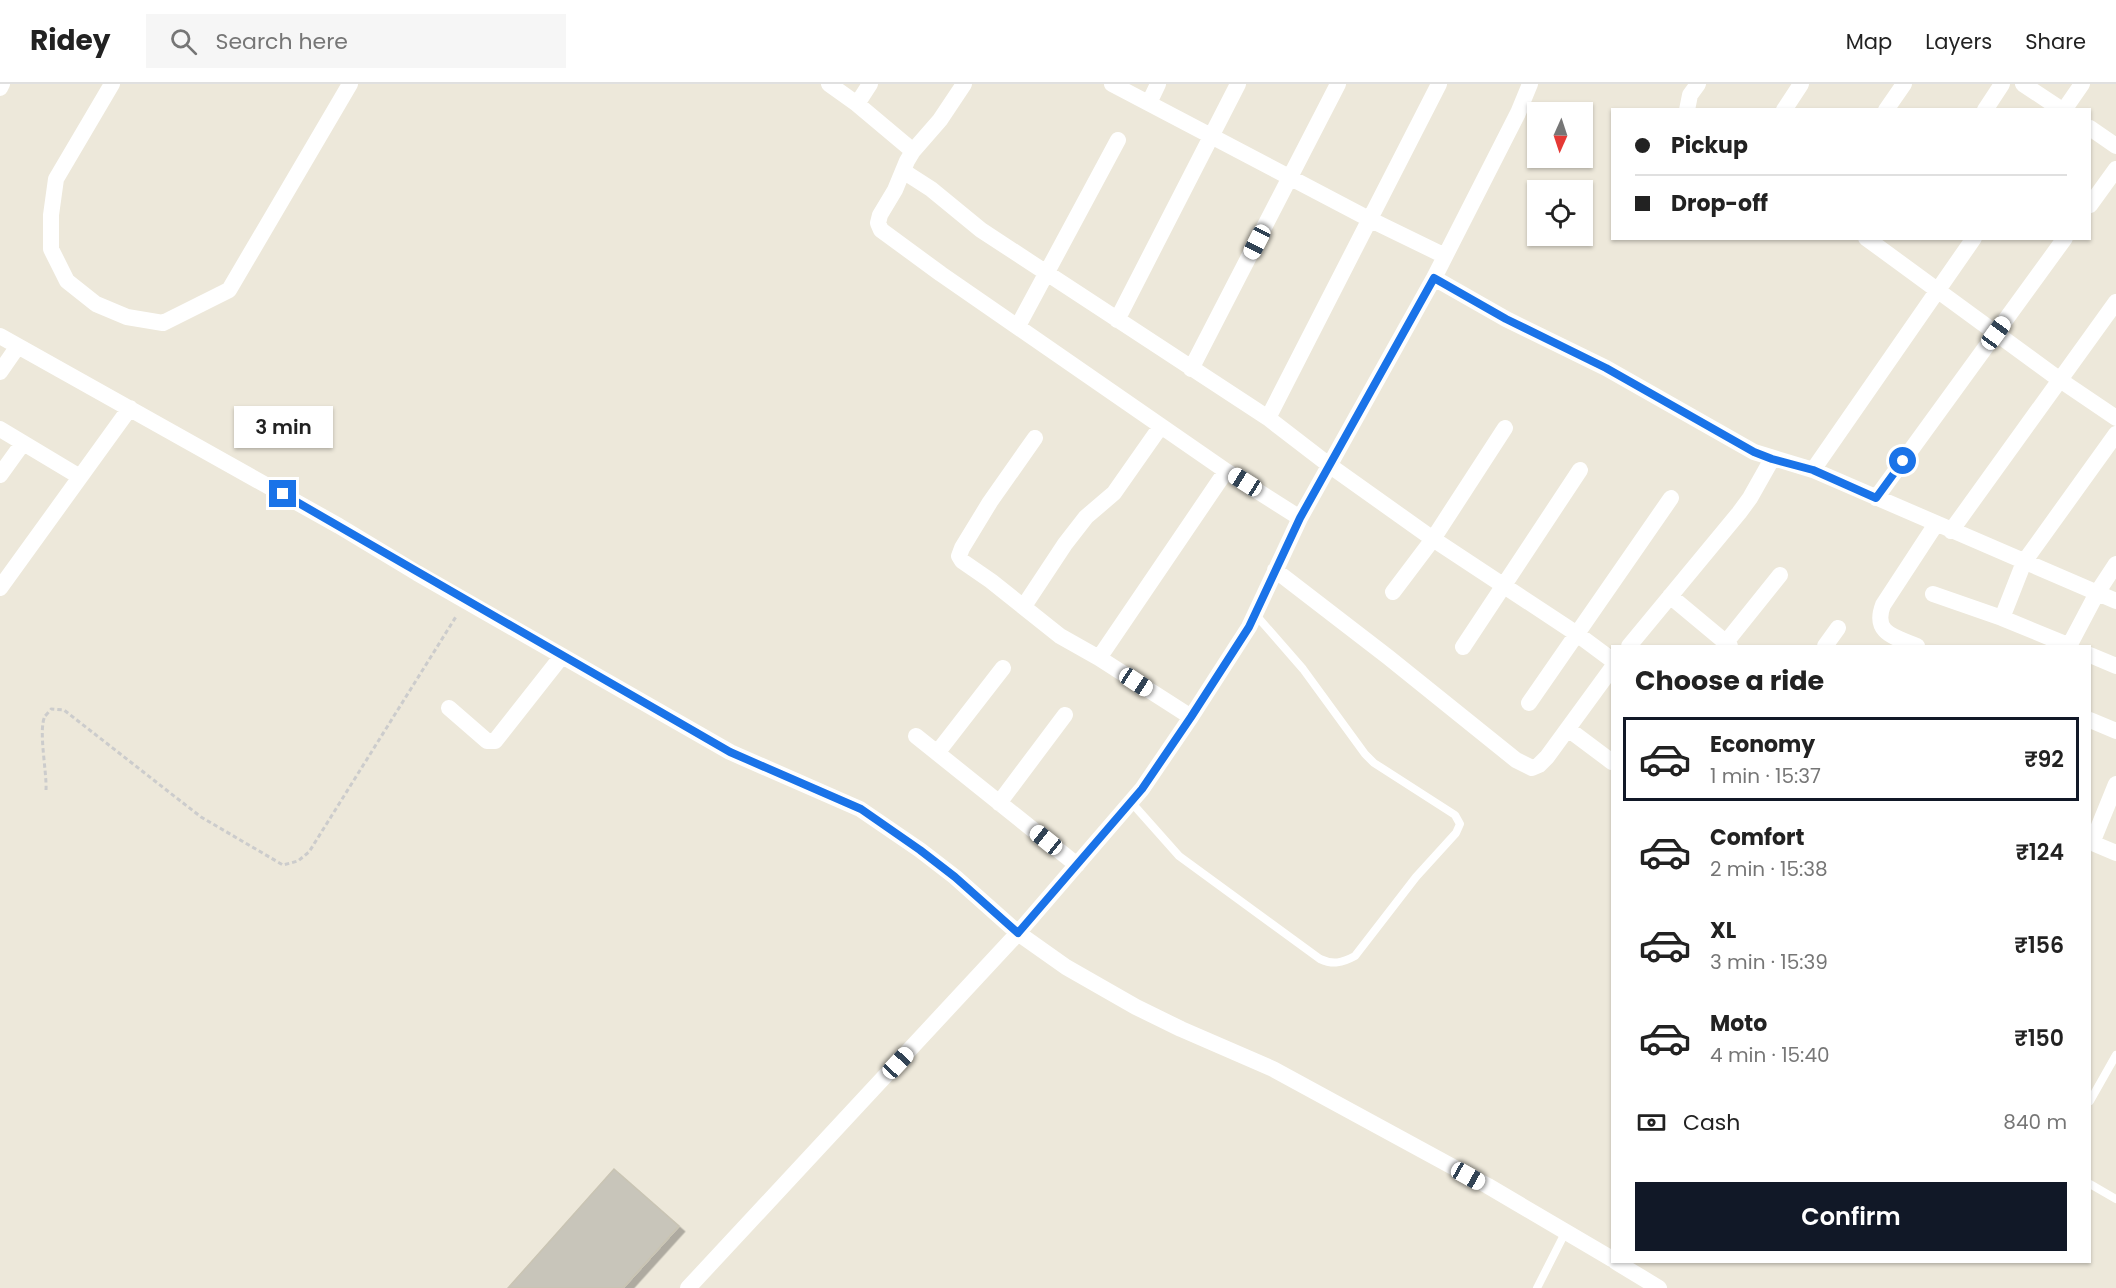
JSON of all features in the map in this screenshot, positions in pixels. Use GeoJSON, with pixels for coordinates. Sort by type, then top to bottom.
{"type":"FeatureCollection","features":[{"type":"Feature","properties":{"kind":"street"},"geometry":{"type":"LineString","coordinates":[[112,84],[56,179],[51,215],[51,249],[67,281],[96,304],[127,317],[163,323],[229,290],[350,84]]}},
{"type":"Feature","properties":{"kind":"street"},"geometry":{"type":"LineString","coordinates":[[829,84],[857,104],[913,151]]}},
{"type":"Feature","properties":{"kind":"street"},"geometry":{"type":"LineString","coordinates":[[857,104],[870,84]]}},
{"type":"Feature","properties":{"kind":"street"},"geometry":{"type":"LineString","coordinates":[[964,84],[940,120],[913,151],[895,190],[880,215],[878,223],[882,230],[941,274],[1226,471],[1300,518]]}},
{"type":"Feature","properties":{"kind":"street"},"geometry":{"type":"LineString","coordinates":[[1112,84],[1444,256]]}},
{"type":"Feature","properties":{"kind":"street"},"geometry":{"type":"LineString","coordinates":[[1149,103],[1158,84]]}},
{"type":"Feature","properties":{"kind":"street"},"geometry":{"type":"LineString","coordinates":[[1117,320],[1238,84]]}},
{"type":"Feature","properties":{"kind":"street"},"geometry":{"type":"LineString","coordinates":[[1191,369],[1338,84]]}},
{"type":"Feature","properties":{"kind":"street"},"geometry":{"type":"LineString","coordinates":[[1268,418],[1439,84]]}},
{"type":"Feature","properties":{"kind":"street"},"geometry":{"type":"LineString","coordinates":[[692,1287],[1018,933],[1142,789],[1249,627],[1300,518],[1434,278],[1518,113],[1530,84]]}},
{"type":"Feature","properties":{"kind":"street"},"geometry":{"type":"LineString","coordinates":[[1687,108],[1690,95],[1698,84]]}},
{"type":"Feature","properties":{"kind":"street"},"geometry":{"type":"LineString","coordinates":[[1785,108],[1801,84]]}},
{"type":"Feature","properties":{"kind":"street"},"geometry":{"type":"LineString","coordinates":[[1887,108],[1904,84]]}},
{"type":"Feature","properties":{"kind":"street"},"geometry":{"type":"LineString","coordinates":[[1986,108],[2002,84]]}},
{"type":"Feature","properties":{"kind":"street"},"geometry":{"type":"LineString","coordinates":[[2023,84],[2060,108]]}},
{"type":"Feature","properties":{"kind":"street"},"geometry":{"type":"LineString","coordinates":[[2064,108],[2082,84]]}},
{"type":"Feature","properties":{"kind":"street"},"geometry":{"type":"LineString","coordinates":[[2091,129],[2116,146]]}},
{"type":"Feature","properties":{"kind":"street"},"geometry":{"type":"LineString","coordinates":[[1018,326],[1118,140]]}},
{"type":"Feature","properties":{"kind":"street"},"geometry":{"type":"LineString","coordinates":[[2091,204],[2116,169]]}},
{"type":"Feature","properties":{"kind":"street"},"geometry":{"type":"LineString","coordinates":[[903,171],[930,189],[981,230],[1268,418],[1329,465],[1433,539],[1577,634],[1611,659]]}},
{"type":"Feature","properties":{"kind":"street"},"geometry":{"type":"LineString","coordinates":[[1869,240],[2060,380],[2116,418]]}},
{"type":"Feature","properties":{"kind":"street"},"geometry":{"type":"LineString","coordinates":[[1887,253],[1896,240]]}},
{"type":"Feature","properties":{"kind":"street"},"geometry":{"type":"LineString","coordinates":[[1813,470],[1973,240]]}},
{"type":"Feature","properties":{"kind":"street"},"geometry":{"type":"LineString","coordinates":[[1876,498],[2064,240]]}},
{"type":"Feature","properties":{"kind":"street"},"geometry":{"type":"LineString","coordinates":[[1434,278],[1506,319],[1606,368],[1754,452],[1813,470],[2116,601]]}},
{"type":"Feature","properties":{"kind":"street"},"geometry":{"type":"LineString","coordinates":[[1900,643],[1883,629],[1880,623],[1883,605],[2060,380],[2116,302]]}},
{"type":"Feature","properties":{"kind":"street"},"geometry":{"type":"LineString","coordinates":[[0,336],[339,526],[730,752],[861,809],[955,877],[1018,933],[1061,964],[1136,1007],[1273,1069],[1566,1230],[1611,1258]]}},
{"type":"Feature","properties":{"kind":"street"},"geometry":{"type":"LineString","coordinates":[[0,372],[18,346]]}},
{"type":"Feature","properties":{"kind":"street"},"geometry":{"type":"LineString","coordinates":[[0,588],[130,408]]}},
{"type":"Feature","properties":{"kind":"street"},"geometry":{"type":"LineString","coordinates":[[1024,606],[1065,544],[1086,517],[1114,493],[1161,426]]}},
{"type":"Feature","properties":{"kind":"street"},"geometry":{"type":"LineString","coordinates":[[1393,592],[1433,539],[1505,428]]}},
{"type":"Feature","properties":{"kind":"street"},"geometry":{"type":"LineString","coordinates":[[0,429],[80,477]]}},
{"type":"Feature","properties":{"kind":"street"},"geometry":{"type":"LineString","coordinates":[[2002,618],[2024,562],[2116,434]]}},
{"type":"Feature","properties":{"kind":"street"},"geometry":{"type":"LineString","coordinates":[[1035,438],[990,502],[959,556],[962,561],[1024,606],[1060,636],[1191,717]]}},
{"type":"Feature","properties":{"kind":"street"},"geometry":{"type":"LineString","coordinates":[[0,475],[23,443]]}},
{"type":"Feature","properties":{"kind":"street"},"geometry":{"type":"LineString","coordinates":[[1630,645],[1740,513],[1772,459]]}},
{"type":"Feature","properties":{"kind":"street"},"geometry":{"type":"LineString","coordinates":[[1463,647],[1580,470]]}},
{"type":"Feature","properties":{"kind":"street"},"geometry":{"type":"LineString","coordinates":[[1099,658],[1226,471]]}},
{"type":"Feature","properties":{"kind":"street"},"geometry":{"type":"LineString","coordinates":[[1528,703],[1671,498]]}},
{"type":"Feature","properties":{"kind":"street"},"geometry":{"type":"LineString","coordinates":[[2070,645],[2097,593],[2116,564]]}},
{"type":"Feature","properties":{"kind":"street"},"geometry":{"type":"LineString","coordinates":[[1275,570],[1525,765],[1532,768],[1539,765],[1568,729],[1611,669]]}},
{"type":"Feature","properties":{"kind":"street"},"geometry":{"type":"LineString","coordinates":[[1670,596],[1726,645],[1780,575]]}},
{"type":"Feature","properties":{"kind":"street"},"geometry":{"type":"LineString","coordinates":[[1933,594],[2002,618],[2067,645]]}},
{"type":"Feature","properties":{"kind":"street"},"geometry":{"type":"LineString","coordinates":[[1826,645],[1838,628]]}},
{"type":"Feature","properties":{"kind":"street"},"geometry":{"type":"LineString","coordinates":[[2091,655],[2116,666]]}},
{"type":"Feature","properties":{"kind":"street"},"geometry":{"type":"LineString","coordinates":[[449,708],[488,741],[495,741],[562,656]]}},
{"type":"Feature","properties":{"kind":"street"},"geometry":{"type":"LineString","coordinates":[[937,753],[1003,668]]}},
{"type":"Feature","properties":{"kind":"street"},"geometry":{"type":"LineString","coordinates":[[999,803],[1065,715]]}},
{"type":"Feature","properties":{"kind":"street"},"geometry":{"type":"LineString","coordinates":[[2091,720],[2116,731]]}},
{"type":"Feature","properties":{"kind":"street"},"geometry":{"type":"LineString","coordinates":[[1568,729],[1611,761]]}},
{"type":"Feature","properties":{"kind":"street"},"geometry":{"type":"LineString","coordinates":[[916,736],[1077,865]]}},
{"type":"Feature","properties":{"kind":"street"},"geometry":{"type":"LineString","coordinates":[[2116,784],[2091,842],[2116,853]]}},
{"type":"Feature","properties":{"kind":"street"},"geometry":{"type":"LineString","coordinates":[[1619,1263],[1659,1288]]}},
{"type":"Feature","properties":{"kind":"lane"},"geometry":{"type":"LineString","coordinates":[[1131,802],[1179,856],[1320,959],[1329,963],[1347,961],[1355,956],[1416,877],[1456,833],[1460,824],[1455,815],[1374,763],[1365,754],[1303,669],[1255,614]]}},
{"type":"Feature","properties":{"kind":"lane"},"geometry":{"type":"LineString","coordinates":[[2091,1099],[2116,1055]]}},
{"type":"Feature","properties":{"kind":"lane"},"geometry":{"type":"LineString","coordinates":[[2091,1185],[2116,1199]]}},
{"type":"Feature","properties":{"kind":"lane"},"geometry":{"type":"LineString","coordinates":[[1537,1288],[1566,1230]]}},
{"type":"Feature","properties":{"kind":"path"},"geometry":{"type":"LineString","coordinates":[[46,790],[42,730],[45,716],[51,709],[64,710],[201,817],[283,865],[298,861],[309,852],[466,601]]}},
{"type":"Feature","properties":{"kind":"building"},"geometry":{"type":"Polygon","coordinates":[[[614,1169],[679,1226],[623,1288],[508,1288],[614,1169]]]}},
{"type":"Feature","properties":{"kind":"route"},"geometry":{"type":"LineString","coordinates":[[283,494],[730,752],[861,809],[955,877],[1018,933],[1142,789],[1249,627],[1300,518],[1434,278],[1506,319],[1606,368],[1754,452],[1813,470],[1876,498],[1903,461]]}}]}
